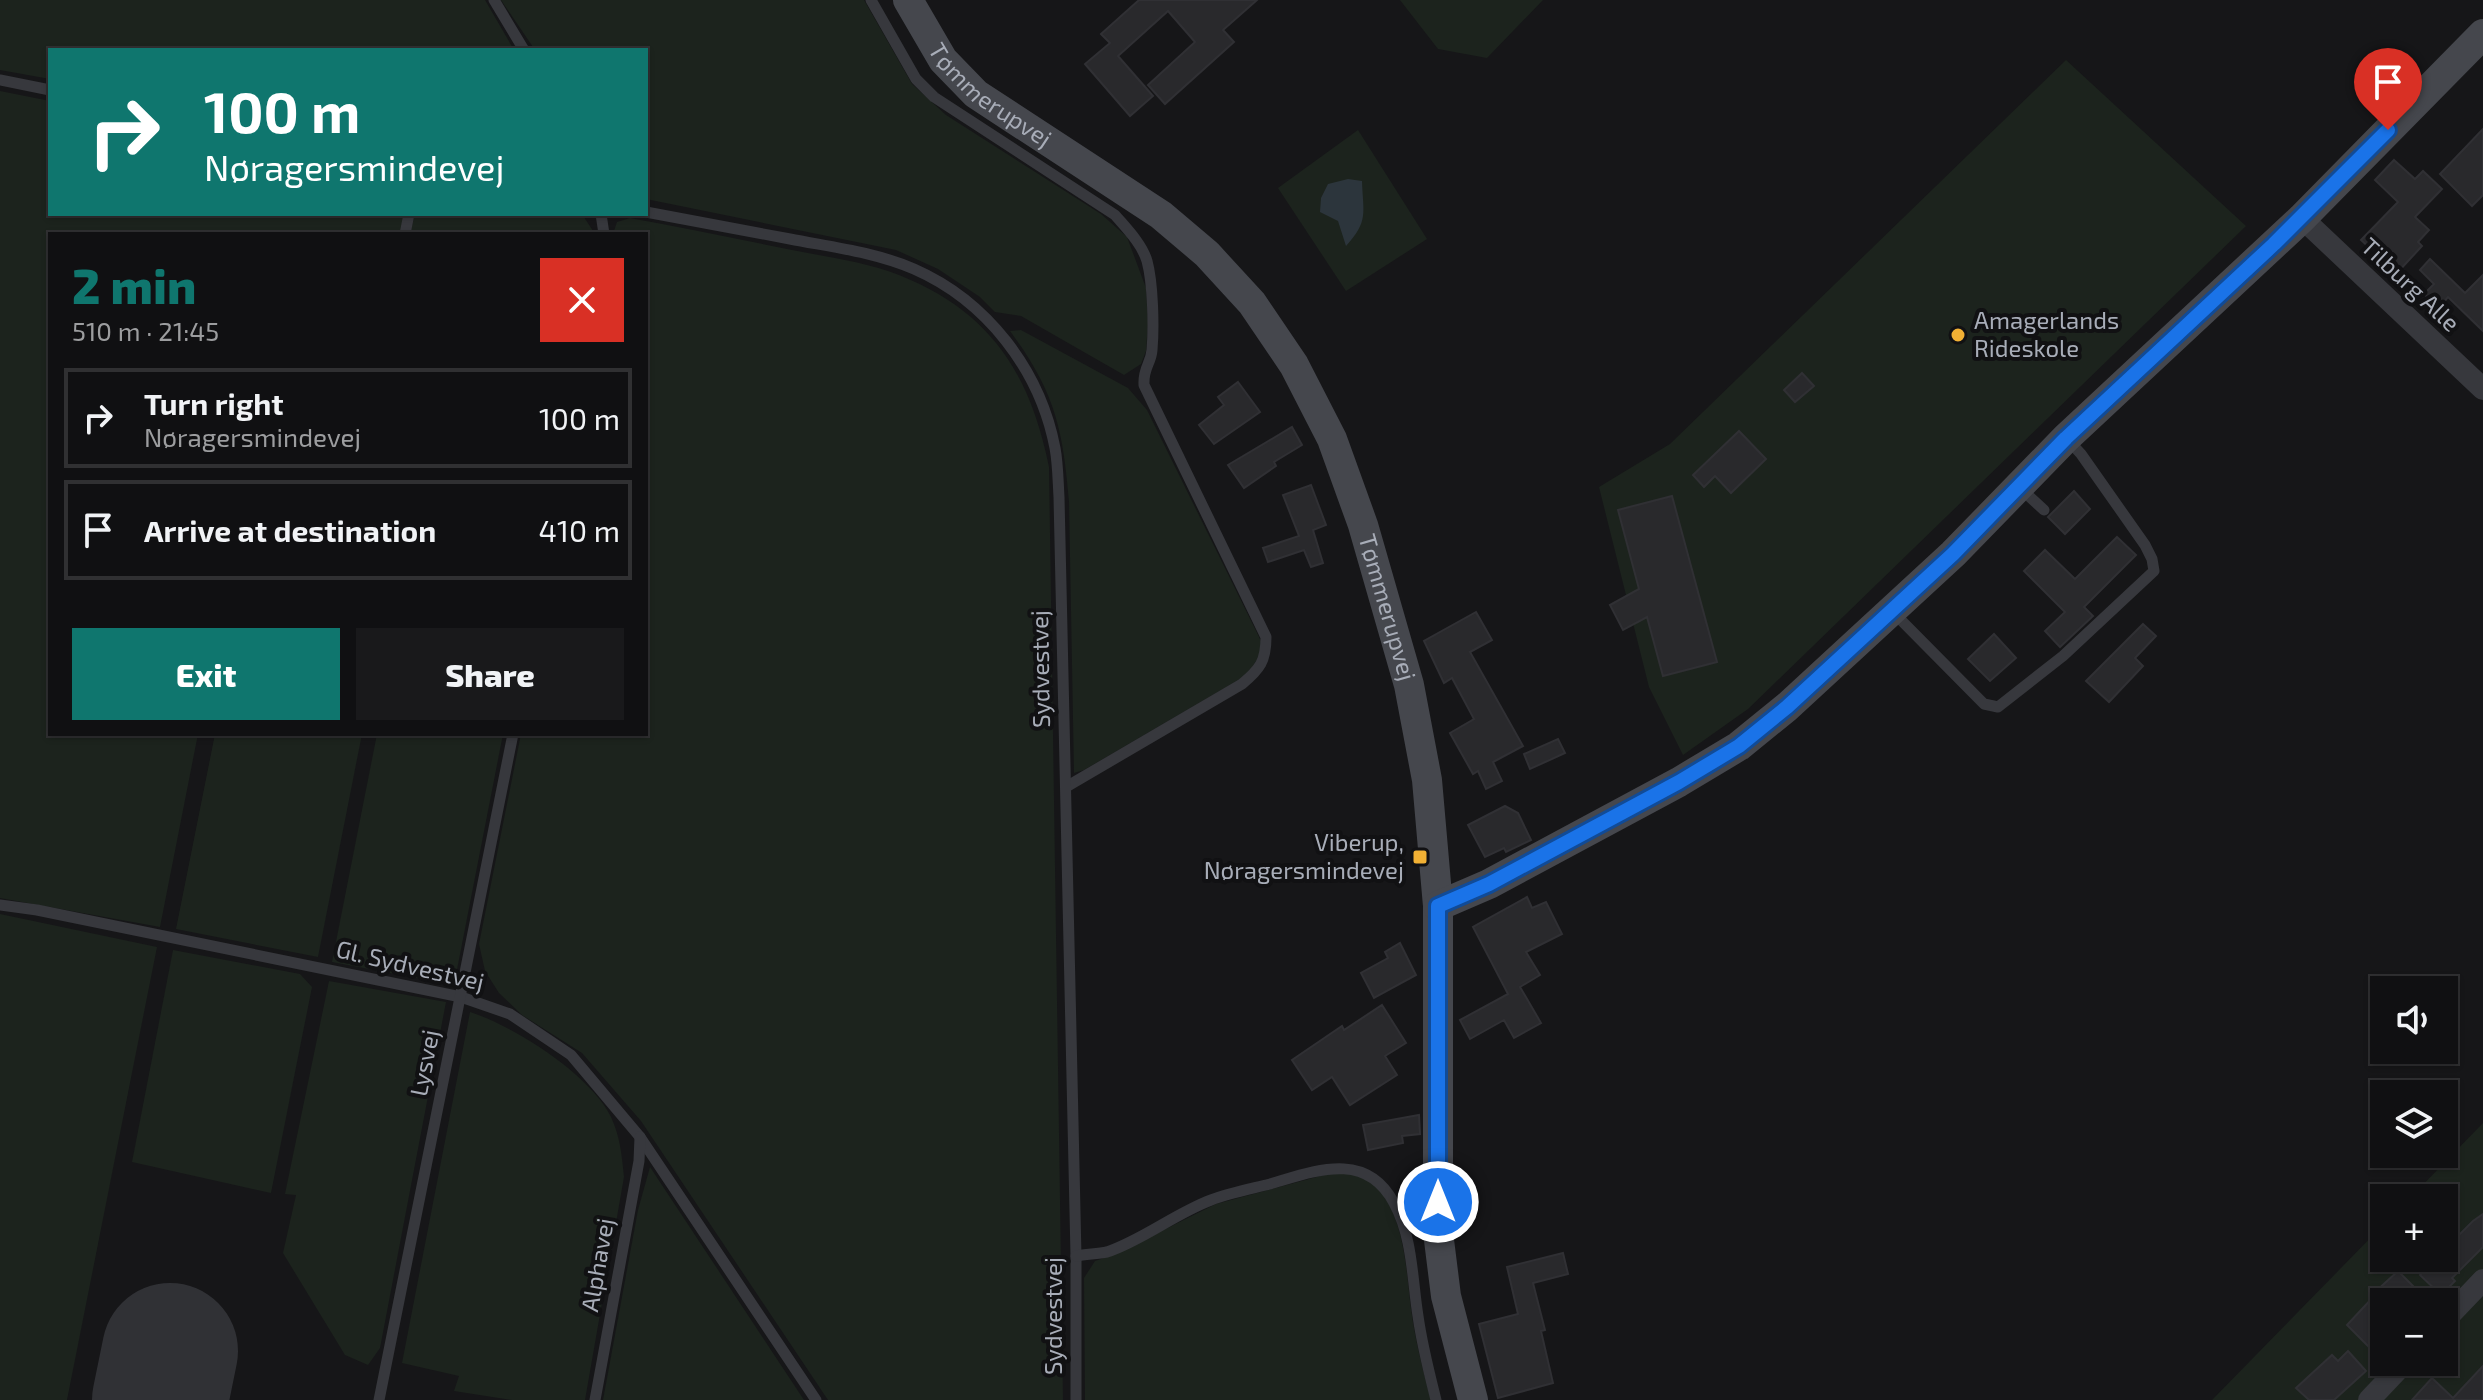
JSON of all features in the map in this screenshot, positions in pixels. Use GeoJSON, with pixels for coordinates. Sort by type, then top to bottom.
{"type":"FeatureCollection","features":[{"type":"Feature","properties":{"kind":"street","name":"Tømmerupvej"},"geometry":{"type":"LineString","coordinates":[[908,0],[943,60],[976,94],[1161,215],[1207,254],[1252,303],[1294,365],[1332,439],[1363,525],[1409,685],[1427,780],[1438,906],[1438,1232],[1446,1296],[1473,1400]]}},
{"type":"Feature","properties":{"kind":"street"},"geometry":{"type":"LineString","coordinates":[[1438,906],[1502,877],[1679,782],[1739,746],[1787,707],[1892,611],[2066,438],[2302,218],[2480,43]]}},
{"type":"Feature","properties":{"kind":"street","name":"Tilburg Alle"},"geometry":{"type":"LineString","coordinates":[[2302,218],[2483,389]]}},
{"type":"Feature","properties":{"kind":"street"},"geometry":{"type":"LineString","coordinates":[[2458,1306],[2483,1280]]}},
{"type":"Feature","properties":{"kind":"street"},"geometry":{"type":"LineString","coordinates":[[2369,1400],[2392,1376]]}},
{"type":"Feature","properties":{"kind":"lane"},"geometry":{"type":"LineString","coordinates":[[494,0],[523,48]]}},
{"type":"Feature","properties":{"kind":"lane"},"geometry":{"type":"LineString","coordinates":[[871,0],[916,79],[934,97],[1115,215],[1134,237],[1147,261],[1152,315],[1152,354],[1143,372],[1144,385],[1266,637],[1266,657],[1259,670],[1242,684],[1066,787]]}},
{"type":"Feature","properties":{"kind":"lane"},"geometry":{"type":"LineString","coordinates":[[0,80],[48,90]]}},
{"type":"Feature","properties":{"kind":"lane","name":"Sydvestvej"},"geometry":{"type":"LineString","coordinates":[[648,212],[867,254],[913,268],[955,292],[991,322],[1021,360],[1043,403],[1055,449],[1059,497],[1076,1256],[1076,1400]]}},
{"type":"Feature","properties":{"kind":"lane"},"geometry":{"type":"LineString","coordinates":[[1892,611],[1991,708],[2007,702],[2063,656],[2154,571],[2145,545],[2081,454],[2066,438]]}},
{"type":"Feature","properties":{"kind":"lane"},"geometry":{"type":"LineString","coordinates":[[2019,487],[2044,510]]}},
{"type":"Feature","properties":{"kind":"lane","name":"Lysvej"},"geometry":{"type":"LineString","coordinates":[[379,1400],[513,736]]}},
{"type":"Feature","properties":{"kind":"lane","name":"Gl. Sydvestvej"},"geometry":{"type":"LineString","coordinates":[[0,905],[461,997],[510,1014],[571,1055],[640,1137],[816,1400]]}},
{"type":"Feature","properties":{"kind":"lane","name":"Alphavej"},"geometry":{"type":"LineString","coordinates":[[595,1400],[639,1161],[640,1137]]}},
{"type":"Feature","properties":{"kind":"lane"},"geometry":{"type":"LineString","coordinates":[[1076,1256],[1106,1252],[1211,1200],[1309,1173],[1338,1167],[1356,1169],[1384,1187],[1405,1231],[1414,1276],[1417,1314],[1436,1400]]}},
{"type":"Feature","properties":{"kind":"shaded area"},"geometry":{"type":"Polygon","coordinates":[[[0,0],[485,0],[513,48],[48,48],[48,79],[0,70],[0,0]]]}},
{"type":"Feature","properties":{"kind":"shaded area"},"geometry":{"type":"Polygon","coordinates":[[[501,0],[864,0],[912,84],[946,115],[1101,214],[1127,237],[1146,288],[1148,324],[1146,351],[1141,364],[1124,375],[1021,316],[995,312],[980,297],[938,269],[896,250],[648,199],[648,48],[534,48],[501,0]]]}},
{"type":"Feature","properties":{"kind":"shaded area"},"geometry":{"type":"Polygon","coordinates":[[[1400,0],[1543,0],[1487,58],[1438,49],[1400,0]]]}},
{"type":"Feature","properties":{"kind":"shaded area","name":"Amagerlands Rideskole"},"geometry":{"type":"Polygon","coordinates":[[[2066,60],[2246,226],[1748,709],[1683,755],[1649,687],[1599,487],[1670,444],[2066,60]]]}},
{"type":"Feature","properties":{"kind":"shaded area"},"geometry":{"type":"Polygon","coordinates":[[[0,91],[48,101],[48,216],[406,216],[402,232],[48,232],[48,736],[198,736],[160,927],[0,898],[0,91]]]}},
{"type":"Feature","properties":{"kind":"shaded area"},"geometry":{"type":"Polygon","coordinates":[[[1358,130],[1427,239],[1346,291],[1278,188],[1358,130]]]}},
{"type":"Feature","properties":{"kind":"shaded area"},"geometry":{"type":"Polygon","coordinates":[[[1348,179],[1362,181],[1363,209],[1358,230],[1346,246],[1338,221],[1320,212],[1321,198],[1328,184],[1348,179]]]}},
{"type":"Feature","properties":{"kind":"shaded area"},"geometry":{"type":"Polygon","coordinates":[[[414,216],[583,216],[594,232],[410,232],[414,216]]]}},
{"type":"Feature","properties":{"kind":"shaded area"},"geometry":{"type":"Polygon","coordinates":[[[630,218],[846,260],[899,275],[958,307],[981,327],[1001,349],[1030,402],[1049,467],[1063,1400],[828,1400],[641,1121],[582,1053],[522,1015],[499,993],[485,971],[479,944],[521,736],[648,736],[648,232],[614,232],[617,222],[630,218]]]}},
{"type":"Feature","properties":{"kind":"shaded area"},"geometry":{"type":"Polygon","coordinates":[[[1021,330],[1128,388],[1147,410],[1262,643],[1255,663],[1240,679],[1074,773],[1067,476],[1060,432],[1047,393],[1010,331],[1021,330]]]}},
{"type":"Feature","properties":{"kind":"shaded area"},"geometry":{"type":"Polygon","coordinates":[[[215,736],[362,736],[318,957],[176,929],[215,736]]]}},
{"type":"Feature","properties":{"kind":"shaded area"},"geometry":{"type":"Polygon","coordinates":[[[377,736],[503,736],[454,985],[332,962],[377,736]]]}},
{"type":"Feature","properties":{"kind":"shaded area"},"geometry":{"type":"Polygon","coordinates":[[[0,914],[157,947],[67,1400],[0,1400],[0,914]]]}},
{"type":"Feature","properties":{"kind":"shaded area"},"geometry":{"type":"Polygon","coordinates":[[[173,950],[300,974],[312,987],[271,1193],[132,1162],[173,950]]]}},
{"type":"Feature","properties":{"kind":"shaded area"},"geometry":{"type":"Polygon","coordinates":[[[329,981],[446,1002],[380,1348],[368,1365],[345,1355],[283,1253],[296,1195],[285,1194],[329,981]]]}},
{"type":"Feature","properties":{"kind":"shaded area"},"geometry":{"type":"Polygon","coordinates":[[[470,1012],[529,1040],[569,1069],[601,1101],[617,1131],[624,1177],[585,1400],[512,1400],[454,1391],[459,1376],[402,1363],[470,1012]]]}},
{"type":"Feature","properties":{"kind":"shaded area"},"geometry":{"type":"Polygon","coordinates":[[[2483,1123],[2483,1400],[2212,1400],[2370,1238],[2370,1272],[2458,1272],[2458,1184],[2424,1184],[2439,1168],[2458,1168],[2458,1149],[2483,1123]]]}},
{"type":"Feature","properties":{"kind":"shaded area"},"geometry":{"type":"Polygon","coordinates":[[[650,1167],[804,1400],[603,1400],[638,1210],[650,1167]]]}},
{"type":"Feature","properties":{"kind":"shaded area"},"geometry":{"type":"Polygon","coordinates":[[[1335,1172],[1357,1175],[1375,1185],[1394,1215],[1431,1400],[1085,1400],[1084,1278],[1095,1261],[1216,1204],[1335,1172]]]}},
{"type":"Feature","properties":{"kind":"building"},"geometry":{"type":"Polygon","coordinates":[[[1139,0],[1257,0],[1223,30],[1234,42],[1165,104],[1148,85],[1195,42],[1168,11],[1118,56],[1153,96],[1130,116],[1085,64],[1110,43],[1101,34],[1139,0]]]}},
{"type":"Feature","properties":{"kind":"building"},"geometry":{"type":"Polygon","coordinates":[[[2483,129],[2483,195],[2472,206],[2440,174],[2483,129]]]}},
{"type":"Feature","properties":{"kind":"building"},"geometry":{"type":"Polygon","coordinates":[[[2394,160],[2415,179],[2423,171],[2442,189],[2415,217],[2429,230],[2418,242],[2422,246],[2397,273],[2361,240],[2398,202],[2375,180],[2394,160]]]}},
{"type":"Feature","properties":{"kind":"building"},"geometry":{"type":"Polygon","coordinates":[[[2430,259],[2465,293],[2483,275],[2483,331],[2448,297],[2439,308],[2424,294],[2434,284],[2420,270],[2430,259]]]}},
{"type":"Feature","properties":{"kind":"building"},"geometry":{"type":"Polygon","coordinates":[[[1802,373],[1814,386],[1795,402],[1784,390],[1802,373]]]}},
{"type":"Feature","properties":{"kind":"building"},"geometry":{"type":"Polygon","coordinates":[[[1238,382],[1260,412],[1214,444],[1199,425],[1224,405],[1218,397],[1238,382]]]}},
{"type":"Feature","properties":{"kind":"building"},"geometry":{"type":"Polygon","coordinates":[[[1292,427],[1302,445],[1274,462],[1276,466],[1244,488],[1228,465],[1292,427]]]}},
{"type":"Feature","properties":{"kind":"building"},"geometry":{"type":"Polygon","coordinates":[[[1739,431],[1766,459],[1731,493],[1715,476],[1704,487],[1693,475],[1739,431]]]}},
{"type":"Feature","properties":{"kind":"building"},"geometry":{"type":"Polygon","coordinates":[[[1311,485],[1326,525],[1313,530],[1323,563],[1311,567],[1304,550],[1268,562],[1263,548],[1299,536],[1283,495],[1311,485]]]}},
{"type":"Feature","properties":{"kind":"building"},"geometry":{"type":"Polygon","coordinates":[[[2074,491],[2090,509],[2065,534],[2048,517],[2074,491]]]}},
{"type":"Feature","properties":{"kind":"building"},"geometry":{"type":"Polygon","coordinates":[[[1672,496],[1717,662],[1663,676],[1647,617],[1623,630],[1610,605],[1639,589],[1618,510],[1672,496]]]}},
{"type":"Feature","properties":{"kind":"building"},"geometry":{"type":"Polygon","coordinates":[[[2117,537],[2136,555],[2084,607],[2093,616],[2060,647],[2045,631],[2065,612],[2024,571],[2045,550],[2075,579],[2117,537]]]}},
{"type":"Feature","properties":{"kind":"building"},"geometry":{"type":"Polygon","coordinates":[[[1476,612],[1492,640],[1470,652],[1523,746],[1493,762],[1502,781],[1486,789],[1478,771],[1473,774],[1450,733],[1474,719],[1452,678],[1444,683],[1424,641],[1476,612]]]}},
{"type":"Feature","properties":{"kind":"building"},"geometry":{"type":"Polygon","coordinates":[[[2143,624],[2156,636],[2135,658],[2143,666],[2109,702],[2086,681],[2143,624]]]}},
{"type":"Feature","properties":{"kind":"building"},"geometry":{"type":"Polygon","coordinates":[[[1994,634],[2016,658],[1990,681],[1968,659],[1994,634]]]}},
{"type":"Feature","properties":{"kind":"building"},"geometry":{"type":"Polygon","coordinates":[[[1558,739],[1565,753],[1530,769],[1524,754],[1558,739]]]}},
{"type":"Feature","properties":{"kind":"building"},"geometry":{"type":"Polygon","coordinates":[[[1505,806],[1518,813],[1531,840],[1506,852],[1504,848],[1485,857],[1468,825],[1505,806]]]}},
{"type":"Feature","properties":{"kind":"building"},"geometry":{"type":"Polygon","coordinates":[[[1527,897],[1532,908],[1546,902],[1562,934],[1526,952],[1540,975],[1520,987],[1541,1023],[1514,1038],[1504,1020],[1470,1039],[1460,1020],[1508,994],[1473,927],[1527,897]]]}},
{"type":"Feature","properties":{"kind":"building"},"geometry":{"type":"Polygon","coordinates":[[[1400,943],[1416,975],[1374,998],[1361,973],[1388,958],[1385,952],[1400,943]]]}},
{"type":"Feature","properties":{"kind":"building"},"geometry":{"type":"Polygon","coordinates":[[[1382,1005],[1406,1043],[1385,1056],[1397,1075],[1350,1105],[1332,1077],[1312,1090],[1292,1060],[1342,1026],[1344,1030],[1382,1005]]]}},
{"type":"Feature","properties":{"kind":"building"},"geometry":{"type":"Polygon","coordinates":[[[1419,1115],[1420,1134],[1402,1136],[1403,1143],[1368,1150],[1363,1125],[1419,1115]]]}},
{"type":"Feature","properties":{"kind":"building"},"geometry":{"type":"Polygon","coordinates":[[[2483,1214],[2483,1247],[2458,1272],[2458,1236],[2483,1214]]]}},
{"type":"Feature","properties":{"kind":"building"},"geometry":{"type":"Polygon","coordinates":[[[1563,1253],[1568,1274],[1533,1283],[1545,1330],[1541,1331],[1553,1383],[1498,1398],[1479,1324],[1518,1314],[1507,1267],[1563,1253]]]}},
{"type":"Feature","properties":{"kind":"building"},"geometry":{"type":"Polygon","coordinates":[[[2397,1272],[2413,1286],[2411,1288],[2379,1288],[2397,1272]]]}},
{"type":"Feature","properties":{"kind":"building"},"geometry":{"type":"Polygon","coordinates":[[[2423,1272],[2458,1272],[2448,1288],[2434,1288],[2420,1275],[2423,1272]]]}},
{"type":"Feature","properties":{"kind":"building"},"geometry":{"type":"Polygon","coordinates":[[[2370,1300],[2370,1348],[2347,1325],[2370,1300]]]}},
{"type":"Feature","properties":{"kind":"building"},"geometry":{"type":"Polygon","coordinates":[[[2348,1351],[2366,1371],[2334,1400],[2309,1400],[2296,1388],[2332,1355],[2338,1361],[2348,1351]]]}},
{"type":"Feature","properties":{"kind":"building"},"geometry":{"type":"Polygon","coordinates":[[[2483,1366],[2483,1400],[2412,1400],[2432,1378],[2453,1398],[2483,1366]]]}},
{"type":"Feature","properties":{"kind":"runway"},"geometry":{"type":"LineString","coordinates":[[160,1400],[170,1351]]}},
{"type":"Feature","properties":{"kind":"place","name":"Amagerlands Rideskole"},"geometry":{"type":"Point","coordinates":[1958,335]}},
{"type":"Feature","properties":{"kind":"place","name":"Viberup, Nøragersmindevej"},"geometry":{"type":"Point","coordinates":[1420,857]}},
{"type":"Feature","properties":{"kind":"route"},"geometry":{"type":"LineString","coordinates":[[1438,1202],[1438,906],[1489,884],[1679,782],[1739,746],[1787,707],[1953,554],[2066,438],[2302,218],[2388,130]]}}]}
